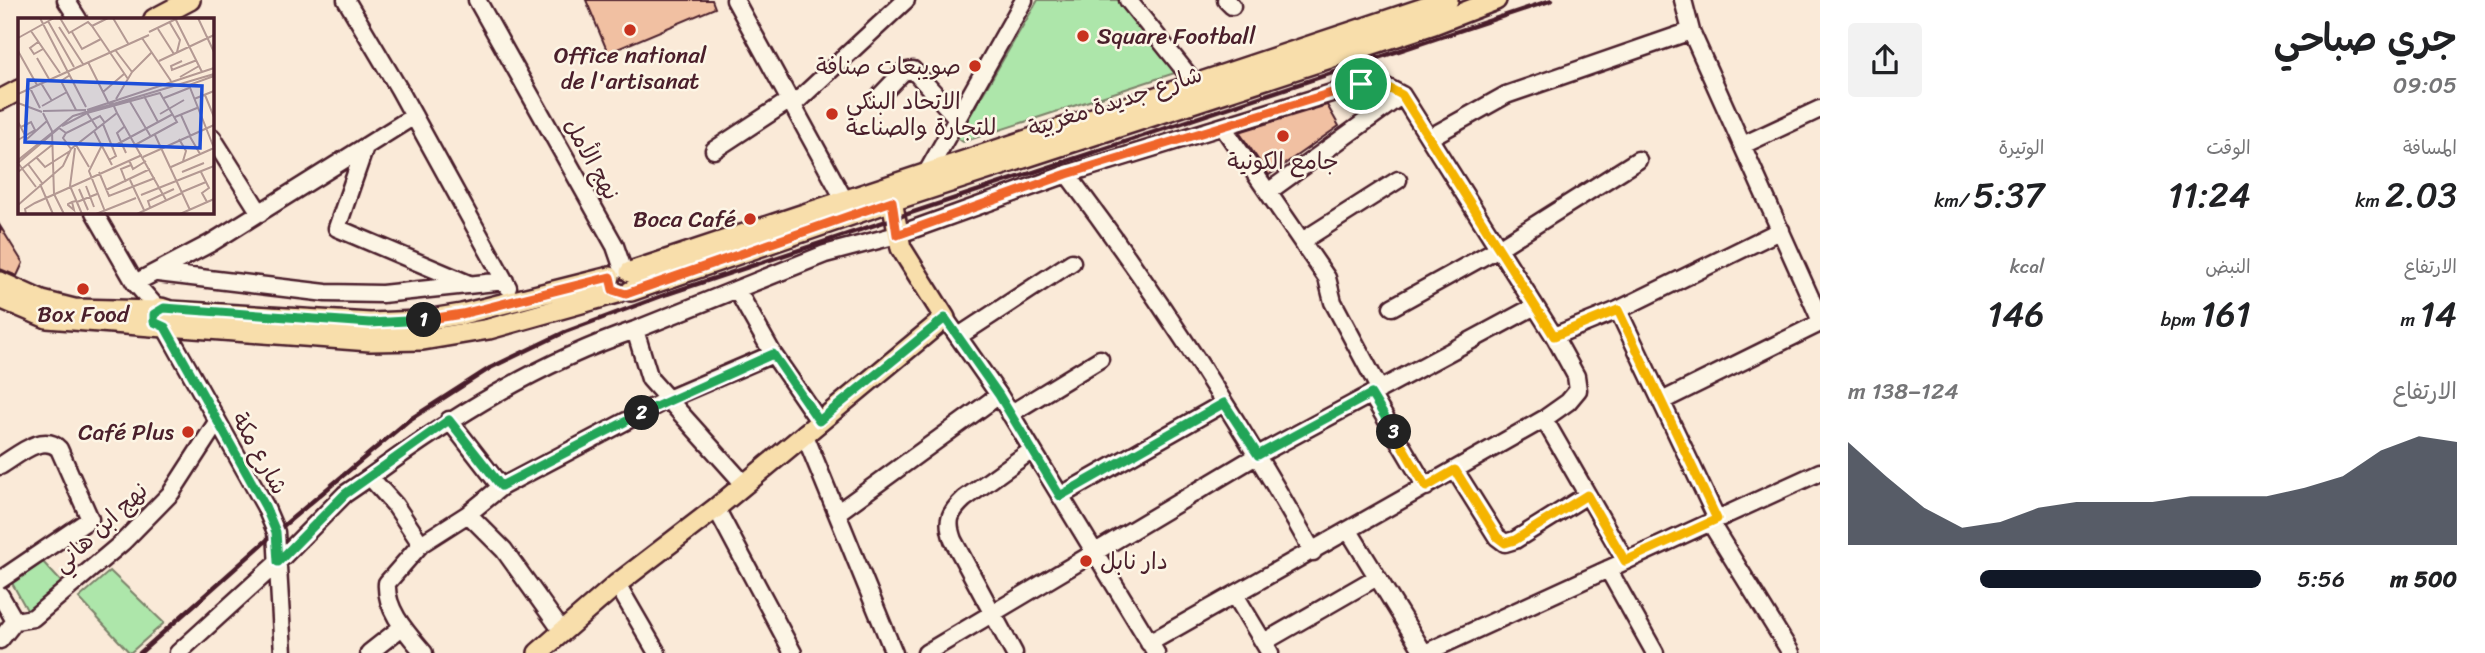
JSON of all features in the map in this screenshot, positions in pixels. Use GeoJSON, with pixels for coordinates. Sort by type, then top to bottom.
{"type":"FeatureCollection","features":[{"type":"Feature","properties":{"kind":"main road"},"geometry":{"type":"LineString","coordinates":[[156,18],[190,0]]}},
{"type":"Feature","properties":{"kind":"main road","name":"شارع جديدة مغربية"},"geometry":{"type":"LineString","coordinates":[[622,281],[892,201],[1448,0]]}},
{"type":"Feature","properties":{"kind":"main road","name":"شارع جديدة مغربية"},"geometry":{"type":"LineString","coordinates":[[622,281],[926,174],[1200,90],[1434,24],[1496,0]]}},
{"type":"Feature","properties":{"kind":"main road"},"geometry":{"type":"LineString","coordinates":[[0,100],[18,91]]}},
{"type":"Feature","properties":{"kind":"main road"},"geometry":{"type":"LineString","coordinates":[[538,653],[617,584],[716,508],[945,318],[908,263],[897,235],[892,201]]}},
{"type":"Feature","properties":{"kind":"main road"},"geometry":{"type":"LineString","coordinates":[[0,299],[47,318],[370,323],[462,314],[622,281]]}},
{"type":"Feature","properties":{"kind":"main road"},"geometry":{"type":"LineString","coordinates":[[0,282],[42,301],[74,309],[370,341],[423,340],[489,329],[622,281]]}},
{"type":"Feature","properties":{"kind":"street"},"geometry":{"type":"LineString","coordinates":[[66,0],[77,18]]}},
{"type":"Feature","properties":{"kind":"street"},"geometry":{"type":"LineString","coordinates":[[346,0],[414,116],[516,301]]}},
{"type":"Feature","properties":{"kind":"street","name":"نهج الأمل"},"geometry":{"type":"LineString","coordinates":[[477,0],[615,246],[622,281]]}},
{"type":"Feature","properties":{"kind":"street"},"geometry":{"type":"LineString","coordinates":[[736,0],[845,201]]}},
{"type":"Feature","properties":{"kind":"street"},"geometry":{"type":"LineString","coordinates":[[714,150],[792,103],[906,0]]}},
{"type":"Feature","properties":{"kind":"street"},"geometry":{"type":"LineString","coordinates":[[926,174],[1024,0]]}},
{"type":"Feature","properties":{"kind":"street"},"geometry":{"type":"LineString","coordinates":[[1128,0],[1200,90]]}},
{"type":"Feature","properties":{"kind":"street"},"geometry":{"type":"LineString","coordinates":[[1662,401],[1820,321],[1691,31],[1683,0]]}},
{"type":"Feature","properties":{"kind":"street"},"geometry":{"type":"LineString","coordinates":[[1429,138],[1506,95],[1691,31]]}},
{"type":"Feature","properties":{"kind":"street"},"geometry":{"type":"LineString","coordinates":[[880,96],[903,72],[913,70],[957,118]]}},
{"type":"Feature","properties":{"kind":"street"},"geometry":{"type":"LineString","coordinates":[[178,653],[278,562],[345,494],[449,420],[539,370],[825,254],[897,235],[1067,174],[1361,84],[1379,83],[1402,95],[1554,336],[1576,376],[1578,390],[1568,402],[1544,418],[1235,595],[1153,648],[999,395],[945,318]]}},
{"type":"Feature","properties":{"kind":"street"},"geometry":{"type":"LineString","coordinates":[[1268,192],[1402,95]]}},
{"type":"Feature","properties":{"kind":"street"},"geometry":{"type":"LineString","coordinates":[[1744,145],[1820,109]]}},
{"type":"Feature","properties":{"kind":"street"},"geometry":{"type":"LineString","coordinates":[[135,283],[158,274],[260,213],[414,116]]}},
{"type":"Feature","properties":{"kind":"street"},"geometry":{"type":"LineString","coordinates":[[1223,127],[1327,278],[1333,302],[1426,487]]}},
{"type":"Feature","properties":{"kind":"street"},"geometry":{"type":"LineString","coordinates":[[214,140],[260,213]]}},
{"type":"Feature","properties":{"kind":"street"},"geometry":{"type":"LineString","coordinates":[[365,147],[337,228],[471,285]]}},
{"type":"Feature","properties":{"kind":"street"},"geometry":{"type":"LineString","coordinates":[[1392,307],[1497,249],[1638,160]]}},
{"type":"Feature","properties":{"kind":"street"},"geometry":{"type":"LineString","coordinates":[[1067,174],[1185,338],[1258,455],[1313,552]]}},
{"type":"Feature","properties":{"kind":"street"},"geometry":{"type":"LineString","coordinates":[[1302,241],[1398,180]]}},
{"type":"Feature","properties":{"kind":"street","name":"شارع مكة"},"geometry":{"type":"LineString","coordinates":[[95,214],[135,283],[162,318],[265,506],[276,532],[283,653]]}},
{"type":"Feature","properties":{"kind":"street"},"geometry":{"type":"LineString","coordinates":[[1554,336],[1618,310],[1781,230]]}},
{"type":"Feature","properties":{"kind":"street"},"geometry":{"type":"LineString","coordinates":[[959,336],[1072,261]]}},
{"type":"Feature","properties":{"kind":"street"},"geometry":{"type":"LineString","coordinates":[[158,274],[326,293],[382,294],[505,281]]}},
{"type":"Feature","properties":{"kind":"street"},"geometry":{"type":"LineString","coordinates":[[737,290],[811,427],[837,513],[894,653]]}},
{"type":"Feature","properties":{"kind":"street"},"geometry":{"type":"LineString","coordinates":[[926,653],[1258,455],[1535,306]]}},
{"type":"Feature","properties":{"kind":"street"},"geometry":{"type":"LineString","coordinates":[[1618,310],[1662,401],[1714,520],[1791,653]]}},
{"type":"Feature","properties":{"kind":"street"},"geometry":{"type":"LineString","coordinates":[[635,330],[650,379],[670,398],[744,484]]}},
{"type":"Feature","properties":{"kind":"street"},"geometry":{"type":"LineString","coordinates":[[424,653],[402,627],[387,596],[387,583],[421,544],[468,514],[501,486],[670,398],[773,354]]}},
{"type":"Feature","properties":{"kind":"street"},"geometry":{"type":"LineString","coordinates":[[1010,414],[1100,359]]}},
{"type":"Feature","properties":{"kind":"street"},"geometry":{"type":"LineString","coordinates":[[837,513],[999,395]]}},
{"type":"Feature","properties":{"kind":"street"},"geometry":{"type":"LineString","coordinates":[[1060,496],[1224,403]]}},
{"type":"Feature","properties":{"kind":"street"},"geometry":{"type":"LineString","coordinates":[[1544,418],[1625,561]]}},
{"type":"Feature","properties":{"kind":"street"},"geometry":{"type":"LineString","coordinates":[[449,420],[501,486]]}},
{"type":"Feature","properties":{"kind":"street","name":"نهج ابن هاني"},"geometry":{"type":"LineString","coordinates":[[15,621],[33,618],[123,542],[171,493],[217,422]]}},
{"type":"Feature","properties":{"kind":"street"},"geometry":{"type":"LineString","coordinates":[[0,466],[43,441],[53,442],[59,449],[90,520],[0,580]]}},
{"type":"Feature","properties":{"kind":"street"},"geometry":{"type":"LineString","coordinates":[[1014,653],[953,540],[948,520],[953,509],[964,499],[1032,450]]}},
{"type":"Feature","properties":{"kind":"street"},"geometry":{"type":"LineString","coordinates":[[1455,470],[1497,537],[1505,543],[1515,540],[1587,495]]}},
{"type":"Feature","properties":{"kind":"street"},"geometry":{"type":"LineString","coordinates":[[1349,531],[1424,653],[1820,472]]}},
{"type":"Feature","properties":{"kind":"street"},"geometry":{"type":"LineString","coordinates":[[370,477],[395,505],[421,544]]}},
{"type":"Feature","properties":{"kind":"street"},"geometry":{"type":"LineString","coordinates":[[716,508],[793,653]]}},
{"type":"Feature","properties":{"kind":"street"},"geometry":{"type":"LineString","coordinates":[[468,514],[503,550],[562,631]]}},
{"type":"Feature","properties":{"kind":"street"},"geometry":{"type":"LineString","coordinates":[[1608,569],[1656,653]]}},
{"type":"Feature","properties":{"kind":"street"},"geometry":{"type":"LineString","coordinates":[[1235,595],[1267,648],[1377,577]]}},
{"type":"Feature","properties":{"kind":"street"},"geometry":{"type":"LineString","coordinates":[[617,584],[657,653]]}},
{"type":"Feature","properties":{"kind":"street"},"geometry":{"type":"LineString","coordinates":[[0,595],[15,621],[0,640]]}},
{"type":"Feature","properties":{"kind":"street"},"geometry":{"type":"LineString","coordinates":[[369,653],[402,627]]}},
{"type":"Feature","properties":{"kind":"green space","name":"Square Football"},"geometry":{"type":"Polygon","coordinates":[[[1038,0],[1118,0],[1181,71],[963,142],[957,138],[1038,0]]]}},
{"type":"Feature","properties":{"kind":"green space"},"geometry":{"type":"Polygon","coordinates":[[[43,562],[65,586],[34,613],[27,610],[12,583],[43,562]]]}},
{"type":"Feature","properties":{"kind":"green space"},"geometry":{"type":"Polygon","coordinates":[[[110,571],[164,623],[130,653],[79,598],[110,571]]]}},
{"type":"Feature","properties":{"kind":"building","name":"Office national de l'artisanat"},"geometry":{"type":"Polygon","coordinates":[[[586,0],[712,0],[715,8],[608,53],[586,0]]]}},
{"type":"Feature","properties":{"kind":"building","name":"جامع الكونية"},"geometry":{"type":"Polygon","coordinates":[[[1327,105],[1339,126],[1269,175],[1239,132],[1327,105]]]}},
{"type":"Feature","properties":{"kind":"building"},"geometry":{"type":"Polygon","coordinates":[[[0,226],[23,263],[17,276],[0,269],[0,226]]]}},
{"type":"Feature","properties":{"kind":"railway"},"geometry":{"type":"LineString","coordinates":[[140,653],[276,532],[409,420],[490,368],[565,332],[667,294],[1552,0]]}},
{"type":"Feature","properties":{"kind":"place","name":"Office national de l'artisanat"},"geometry":{"type":"Point","coordinates":[630,30]}},
{"type":"Feature","properties":{"kind":"place","name":"Square Football"},"geometry":{"type":"Point","coordinates":[1083,36]}},
{"type":"Feature","properties":{"kind":"place","name":"صويبعات صنافة"},"geometry":{"type":"Point","coordinates":[975,66]}},
{"type":"Feature","properties":{"kind":"place","name":"الاتحاد البنكي للتجارة والصناعة"},"geometry":{"type":"Point","coordinates":[832,114]}},
{"type":"Feature","properties":{"kind":"place","name":"جامع الكونية"},"geometry":{"type":"Point","coordinates":[1283,136]}},
{"type":"Feature","properties":{"kind":"place","name":"Boca Café"},"geometry":{"type":"Point","coordinates":[750,219]}},
{"type":"Feature","properties":{"kind":"place","name":"Box Food"},"geometry":{"type":"Point","coordinates":[83,289]}},
{"type":"Feature","properties":{"kind":"place","name":"Café Plus"},"geometry":{"type":"Point","coordinates":[188,432]}},
{"type":"Feature","properties":{"kind":"place","name":"دار نابل"},"geometry":{"type":"Point","coordinates":[1086,561]}},
{"type":"Feature","properties":{"kind":"route"},"geometry":{"type":"LineString","coordinates":[[1379,83],[1402,95],[1554,336],[1618,310],[1717,519],[1625,561],[1587,495],[1515,540],[1505,543],[1497,537],[1455,470],[1426,487],[1371,394],[1258,455],[1224,403],[1060,496],[999,395],[945,318],[819,421],[773,354],[741,370],[670,398],[501,486],[449,420],[345,494],[278,562],[276,532],[265,506],[165,327],[156,325],[153,320],[156,311],[164,308],[370,323],[419,321],[462,314],[610,277],[613,290],[626,294],[892,201],[897,235],[1067,174],[1361,84],[1379,83]]}}]}
